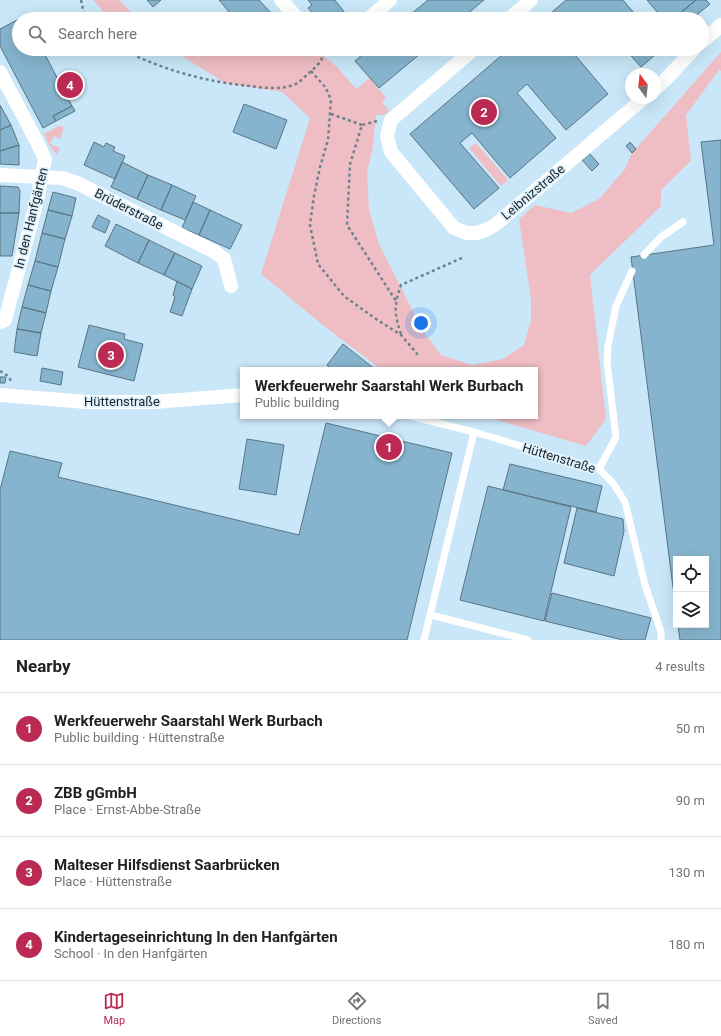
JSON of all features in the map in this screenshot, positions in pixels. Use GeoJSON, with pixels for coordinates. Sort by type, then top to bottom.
{"type":"FeatureCollection","features":[{"type":"Feature","properties":{"kind":"street"},"geometry":{"type":"LineString","coordinates":[[282,0],[292,12]]}},
{"type":"Feature","properties":{"kind":"street"},"geometry":{"type":"LineString","coordinates":[[376,12],[390,0]]}},
{"type":"Feature","properties":{"kind":"street"},"geometry":{"type":"LineString","coordinates":[[517,12],[531,0]]}},
{"type":"Feature","properties":{"kind":"street"},"geometry":{"type":"LineString","coordinates":[[709,36],[721,25]]}},
{"type":"Feature","properties":{"kind":"street"},"geometry":{"type":"LineString","coordinates":[[391,120],[466,56]]}},
{"type":"Feature","properties":{"kind":"street"},"geometry":{"type":"LineString","coordinates":[[661,83],[687,56]]}},
{"type":"Feature","properties":{"kind":"street","name":"In den Hanfgärten"},"geometry":{"type":"LineString","coordinates":[[0,72],[45,159],[42,177],[5,320],[0,322]]}},
{"type":"Feature","properties":{"kind":"street","name":"Leibnizstraße"},"geometry":{"type":"LineString","coordinates":[[391,120],[387,136],[391,152],[454,228],[467,233],[477,233],[495,225],[637,104]]}},
{"type":"Feature","properties":{"kind":"street","name":"Brüderstraße"},"geometry":{"type":"LineString","coordinates":[[0,175],[62,178],[77,183],[215,252],[224,259],[231,286]]}},
{"type":"Feature","properties":{"kind":"street","name":"Hüttenstraße"},"geometry":{"type":"LineString","coordinates":[[0,395],[86,402],[154,402],[240,395]]}},
{"type":"Feature","properties":{"kind":"lane"},"geometry":{"type":"LineString","coordinates":[[644,255],[661,237],[683,222]]}},
{"type":"Feature","properties":{"kind":"lane"},"geometry":{"type":"LineString","coordinates":[[600,469],[616,437],[607,362],[610,339],[616,306],[632,271]]}},
{"type":"Feature","properties":{"kind":"lane","name":"Hüttenstraße"},"geometry":{"type":"LineString","coordinates":[[422,419],[474,432],[600,469],[613,483],[626,502],[645,586],[661,632],[661,640]]}},
{"type":"Feature","properties":{"kind":"lane"},"geometry":{"type":"LineString","coordinates":[[424,640],[474,432]]}},
{"type":"Feature","properties":{"kind":"lane"},"geometry":{"type":"LineString","coordinates":[[431,616],[528,640]]}},
{"type":"Feature","properties":{"kind":"path"},"geometry":{"type":"LineString","coordinates":[[80,0],[83,12]]}},
{"type":"Feature","properties":{"kind":"path"},"geometry":{"type":"LineString","coordinates":[[134,56],[162,67],[229,84],[264,88],[296,84],[311,71],[322,56]]}},
{"type":"Feature","properties":{"kind":"path"},"geometry":{"type":"LineString","coordinates":[[311,71],[326,88],[331,100],[328,140],[320,167],[310,225],[318,264],[344,296],[401,335],[419,356]]}},
{"type":"Feature","properties":{"kind":"path"},"geometry":{"type":"LineString","coordinates":[[331,114],[362,125],[371,122],[391,120]]}},
{"type":"Feature","properties":{"kind":"path"},"geometry":{"type":"LineString","coordinates":[[362,125],[350,164],[347,225],[396,301]]}},
{"type":"Feature","properties":{"kind":"path"},"geometry":{"type":"LineString","coordinates":[[401,335],[396,320],[396,301],[401,285],[462,258]]}},
{"type":"Feature","properties":{"kind":"shaded area"},"geometry":{"type":"Polygon","coordinates":[[[93,0],[119,0],[131,12],[104,12],[93,0]]]}},
{"type":"Feature","properties":{"kind":"shaded area"},"geometry":{"type":"Polygon","coordinates":[[[721,52],[721,71],[719,70],[686,115],[691,161],[661,190],[661,206],[590,275],[606,419],[586,446],[493,419],[538,419],[538,367],[378,367],[324,326],[261,274],[310,118],[282,92],[225,83],[183,56],[324,56],[338,68],[356,89],[370,78],[386,98],[382,102],[389,111],[384,115],[376,115],[372,151],[367,172],[369,210],[379,244],[423,331],[441,355],[472,365],[503,359],[524,345],[531,321],[531,299],[519,219],[535,205],[571,213],[599,199],[625,169],[632,153],[721,52]]]}},
{"type":"Feature","properties":{"kind":"shaded area"},"geometry":{"type":"Polygon","coordinates":[[[59,126],[64,127],[60,139],[54,136],[50,144],[60,148],[57,155],[49,145],[44,134],[59,126]]]}},
{"type":"Feature","properties":{"kind":"shaded area"},"geometry":{"type":"Polygon","coordinates":[[[476,143],[508,180],[501,186],[469,148],[476,143]]]}},
{"type":"Feature","properties":{"kind":"building"},"geometry":{"type":"Polygon","coordinates":[[[147,0],[161,0],[153,7],[147,0]]]}},
{"type":"Feature","properties":{"kind":"building"},"geometry":{"type":"Polygon","coordinates":[[[219,0],[259,0],[270,12],[229,12],[219,0]]]}},
{"type":"Feature","properties":{"kind":"building"},"geometry":{"type":"Polygon","coordinates":[[[308,0],[335,0],[344,12],[312,12],[308,8],[312,5],[308,0]]]}},
{"type":"Feature","properties":{"kind":"building"},"geometry":{"type":"Polygon","coordinates":[[[428,0],[484,0],[469,12],[413,12],[428,0]]]}},
{"type":"Feature","properties":{"kind":"building"},"geometry":{"type":"Polygon","coordinates":[[[566,0],[623,0],[633,12],[552,12],[566,0]]]}},
{"type":"Feature","properties":{"kind":"building"},"geometry":{"type":"Polygon","coordinates":[[[647,0],[696,0],[681,12],[657,12],[647,0]]]}},
{"type":"Feature","properties":{"kind":"building"},"geometry":{"type":"Polygon","coordinates":[[[696,0],[706,0],[710,4],[700,12],[681,12],[696,0]]]}},
{"type":"Feature","properties":{"kind":"building"},"geometry":{"type":"Polygon","coordinates":[[[12,23],[12,56],[46,56],[72,106],[53,116],[56,121],[43,128],[0,46],[0,29],[12,23]]]}},
{"type":"Feature","properties":{"kind":"building"},"geometry":{"type":"Polygon","coordinates":[[[361,56],[418,56],[379,88],[355,61],[361,56]]]}},
{"type":"Feature","properties":{"kind":"building"},"geometry":{"type":"Polygon","coordinates":[[[501,56],[576,56],[608,94],[566,130],[527,84],[517,93],[556,138],[510,178],[472,133],[460,143],[499,188],[474,209],[410,134],[501,56]]]}},
{"type":"Feature","properties":{"kind":"building"},"geometry":{"type":"Polygon","coordinates":[[[631,56],[654,56],[641,67],[631,56]]]}},
{"type":"Feature","properties":{"kind":"building"},"geometry":{"type":"Polygon","coordinates":[[[244,104],[287,120],[276,149],[233,132],[244,104]]]}},
{"type":"Feature","properties":{"kind":"building"},"geometry":{"type":"Polygon","coordinates":[[[0,105],[11,125],[0,130],[0,105]]]}},
{"type":"Feature","properties":{"kind":"building"},"geometry":{"type":"Polygon","coordinates":[[[72,106],[75,111],[56,121],[53,116],[72,106]]]}},
{"type":"Feature","properties":{"kind":"building"},"geometry":{"type":"Polygon","coordinates":[[[11,125],[19,145],[0,151],[0,130],[11,125]]]}},
{"type":"Feature","properties":{"kind":"building"},"geometry":{"type":"Polygon","coordinates":[[[721,140],[721,640],[680,640],[678,628],[709,628],[709,556],[673,556],[673,587],[631,257],[714,245],[701,142],[721,140]]]}},
{"type":"Feature","properties":{"kind":"building"},"geometry":{"type":"Polygon","coordinates":[[[94,142],[104,147],[106,143],[115,147],[113,151],[125,156],[115,179],[84,165],[94,142]]]}},
{"type":"Feature","properties":{"kind":"building"},"geometry":{"type":"Polygon","coordinates":[[[630,142],[636,149],[632,153],[626,146],[630,142]]]}},
{"type":"Feature","properties":{"kind":"building"},"geometry":{"type":"Polygon","coordinates":[[[19,145],[19,165],[0,164],[0,151],[19,145]]]}},
{"type":"Feature","properties":{"kind":"building"},"geometry":{"type":"Polygon","coordinates":[[[589,153],[599,164],[592,171],[582,160],[589,153]]]}},
{"type":"Feature","properties":{"kind":"building"},"geometry":{"type":"Polygon","coordinates":[[[122,162],[148,175],[137,199],[111,187],[122,162]]]}},
{"type":"Feature","properties":{"kind":"building"},"geometry":{"type":"Polygon","coordinates":[[[148,175],[172,185],[161,210],[137,199],[148,175]]]}},
{"type":"Feature","properties":{"kind":"building"},"geometry":{"type":"Polygon","coordinates":[[[172,185],[196,196],[185,220],[161,210],[172,185]]]}},
{"type":"Feature","properties":{"kind":"building"},"geometry":{"type":"Polygon","coordinates":[[[0,186],[18,187],[20,191],[19,213],[0,213],[0,186]]]}},
{"type":"Feature","properties":{"kind":"building"},"geometry":{"type":"Polygon","coordinates":[[[53,192],[76,198],[72,216],[48,210],[53,192]]]}},
{"type":"Feature","properties":{"kind":"building"},"geometry":{"type":"Polygon","coordinates":[[[193,202],[210,210],[199,235],[182,228],[193,202]]]}},
{"type":"Feature","properties":{"kind":"building"},"geometry":{"type":"Polygon","coordinates":[[[48,210],[72,216],[65,239],[42,233],[48,210]]]}},
{"type":"Feature","properties":{"kind":"building"},"geometry":{"type":"Polygon","coordinates":[[[210,210],[242,225],[230,249],[199,235],[210,210]]]}},
{"type":"Feature","properties":{"kind":"building"},"geometry":{"type":"Polygon","coordinates":[[[0,213],[19,213],[12,256],[0,256],[0,213]]]}},
{"type":"Feature","properties":{"kind":"building"},"geometry":{"type":"Polygon","coordinates":[[[98,215],[110,221],[105,233],[92,227],[98,215]]]}},
{"type":"Feature","properties":{"kind":"building"},"geometry":{"type":"Polygon","coordinates":[[[116,224],[149,240],[138,263],[105,246],[116,224]]]}},
{"type":"Feature","properties":{"kind":"building"},"geometry":{"type":"Polygon","coordinates":[[[42,233],[65,239],[58,267],[35,261],[42,233]]]}},
{"type":"Feature","properties":{"kind":"building"},"geometry":{"type":"Polygon","coordinates":[[[149,240],[175,253],[164,275],[138,263],[149,240]]]}},
{"type":"Feature","properties":{"kind":"building"},"geometry":{"type":"Polygon","coordinates":[[[175,253],[202,266],[192,289],[164,275],[175,253]]]}},
{"type":"Feature","properties":{"kind":"building"},"geometry":{"type":"Polygon","coordinates":[[[35,261],[58,267],[51,291],[28,285],[35,261]]]}},
{"type":"Feature","properties":{"kind":"building"},"geometry":{"type":"Polygon","coordinates":[[[177,281],[192,289],[182,316],[170,312],[175,297],[173,295],[177,281]]]}},
{"type":"Feature","properties":{"kind":"building"},"geometry":{"type":"Polygon","coordinates":[[[28,285],[51,291],[46,313],[22,307],[28,285]]]}},
{"type":"Feature","properties":{"kind":"building"},"geometry":{"type":"Polygon","coordinates":[[[22,307],[46,313],[41,333],[17,329],[22,307]]]}},
{"type":"Feature","properties":{"kind":"building"},"geometry":{"type":"Polygon","coordinates":[[[89,325],[125,334],[124,339],[143,344],[134,381],[78,367],[89,325]]]}},
{"type":"Feature","properties":{"kind":"building"},"geometry":{"type":"Polygon","coordinates":[[[17,329],[41,333],[37,356],[14,352],[17,329]]]}},
{"type":"Feature","properties":{"kind":"building"},"geometry":{"type":"Polygon","coordinates":[[[343,344],[372,367],[329,367],[327,365],[343,344]]]}},
{"type":"Feature","properties":{"kind":"building"},"geometry":{"type":"Polygon","coordinates":[[[42,368],[63,372],[61,385],[40,381],[42,368]]]}},
{"type":"Feature","properties":{"kind":"building"},"geometry":{"type":"Polygon","coordinates":[[[0,377],[6,377],[5,383],[0,383],[0,377]]]}},
{"type":"Feature","properties":{"kind":"building"},"geometry":{"type":"Polygon","coordinates":[[[326,423],[452,453],[407,640],[0,640],[0,490],[10,451],[62,463],[58,477],[299,535],[326,423]]]}},
{"type":"Feature","properties":{"kind":"building"},"geometry":{"type":"Polygon","coordinates":[[[247,439],[284,445],[276,495],[239,489],[247,439]]]}},
{"type":"Feature","properties":{"kind":"building"},"geometry":{"type":"Polygon","coordinates":[[[510,464],[602,486],[596,512],[503,490],[510,464]]]}},
{"type":"Feature","properties":{"kind":"building"},"geometry":{"type":"Polygon","coordinates":[[[488,486],[571,507],[544,621],[460,600],[488,486]]]}},
{"type":"Feature","properties":{"kind":"building"},"geometry":{"type":"Polygon","coordinates":[[[577,508],[623,519],[624,531],[614,576],[564,563],[577,508]]]}},
{"type":"Feature","properties":{"kind":"building"},"geometry":{"type":"Polygon","coordinates":[[[552,593],[651,618],[645,640],[623,640],[545,621],[552,593]]]}},
{"type":"Feature","properties":{"kind":"place","name":"Kindertageseinrichtung In den Hanfgärten"},"geometry":{"type":"Point","coordinates":[70,85]}},
{"type":"Feature","properties":{"kind":"place","name":"ZBB gGmbH"},"geometry":{"type":"Point","coordinates":[484,112]}},
{"type":"Feature","properties":{"kind":"place","name":"Malteser Hilfsdienst Saarbrücken"},"geometry":{"type":"Point","coordinates":[111,355]}},
{"type":"Feature","properties":{"kind":"place","name":"Werkfeuerwehr Saarstahl Werk Burbach"},"geometry":{"type":"Point","coordinates":[389,447]}}]}
